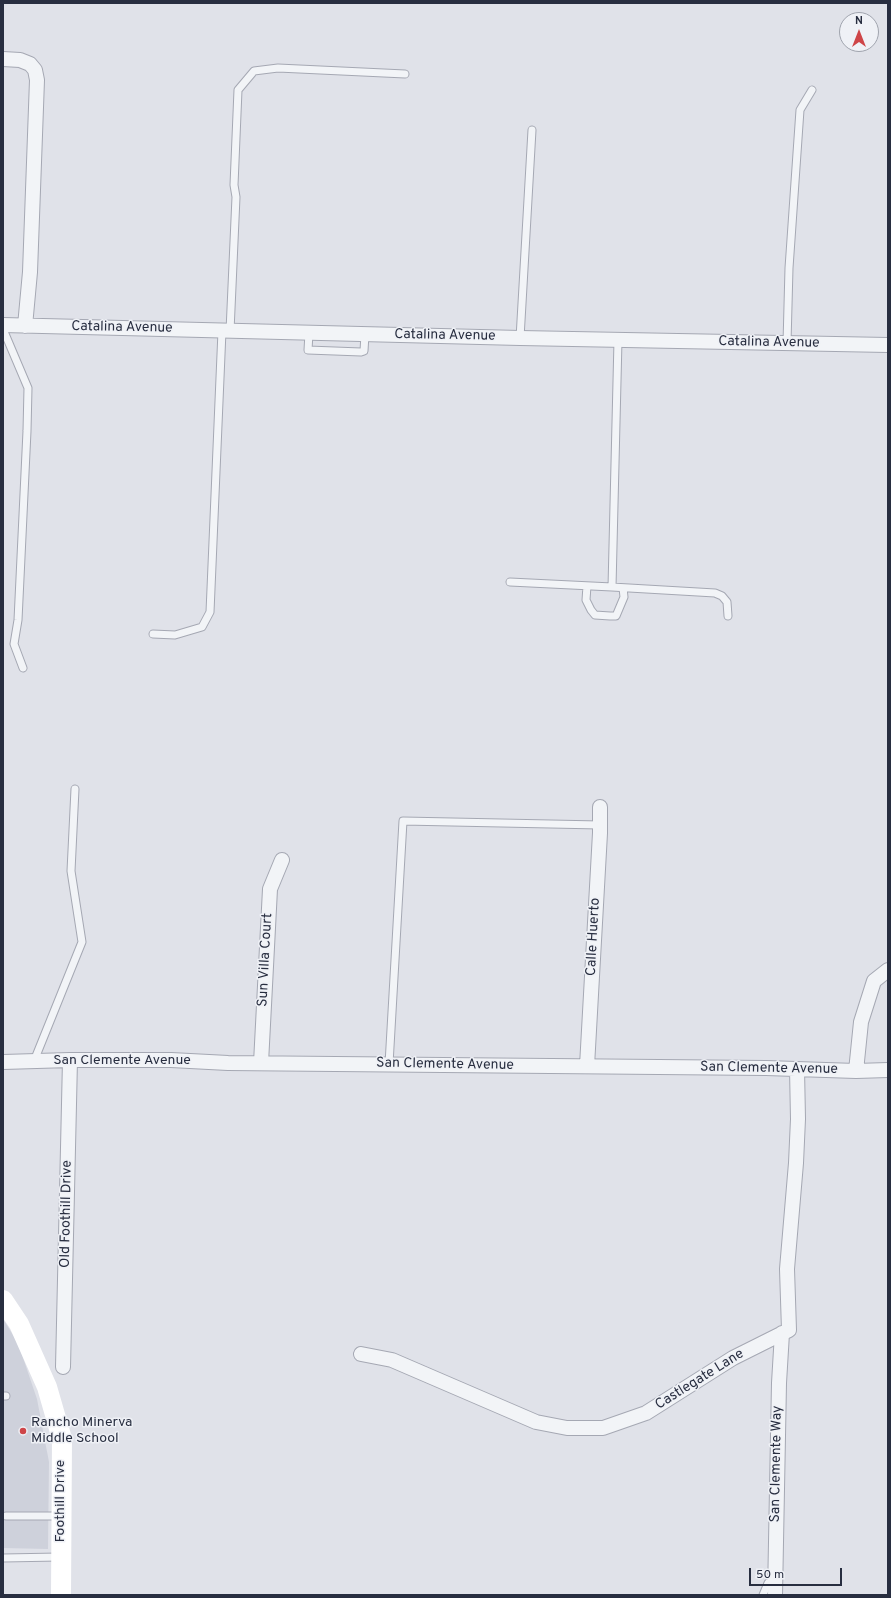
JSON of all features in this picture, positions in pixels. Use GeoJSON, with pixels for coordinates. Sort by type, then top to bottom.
{"type":"FeatureCollection","features":[{"type":"Feature","properties":{"kind":"main road","name":"Foothill Drive"},"geometry":{"type":"LineString","coordinates":[[3,1300],[19,1324],[47,1387],[62,1439],[61,1595]]}},
{"type":"Feature","properties":{"kind":"street"},"geometry":{"type":"LineString","coordinates":[[3,59],[20,60],[30,64],[35,70],[37,80],[30,265],[25,326]]}},
{"type":"Feature","properties":{"kind":"street","name":"Catalina Avenue"},"geometry":{"type":"LineString","coordinates":[[3,325],[520,338],[888,345]]}},
{"type":"Feature","properties":{"kind":"street","name":"Calle Huerto"},"geometry":{"type":"LineString","coordinates":[[587,1066],[600,807]]}},
{"type":"Feature","properties":{"kind":"street","name":"Sun Villa Court"},"geometry":{"type":"LineString","coordinates":[[261,1063],[270,889],[282,860]]}},
{"type":"Feature","properties":{"kind":"street"},"geometry":{"type":"LineString","coordinates":[[856,1071],[863,1015],[874,981],[888,970]]}},
{"type":"Feature","properties":{"kind":"street","name":"San Clemente Avenue"},"geometry":{"type":"LineString","coordinates":[[3,1062],[70,1060],[171,1060],[261,1063],[797,1068],[856,1071],[888,1070]]}},
{"type":"Feature","properties":{"kind":"street","name":"Old Foothill Drive"},"geometry":{"type":"LineString","coordinates":[[63,1367],[70,1060]]}},
{"type":"Feature","properties":{"kind":"street"},"geometry":{"type":"LineString","coordinates":[[782,1333],[789,1330],[787,1268],[796,1162],[798,1119],[797,1068]]}},
{"type":"Feature","properties":{"kind":"street","name":"Castlegate Lane"},"geometry":{"type":"LineString","coordinates":[[361,1354],[392,1360],[536,1422],[567,1428],[603,1428],[646,1413],[733,1358],[782,1333]]}},
{"type":"Feature","properties":{"kind":"street","name":"San Clemente Way"},"geometry":{"type":"LineString","coordinates":[[774,1595],[779,1383],[782,1333]]}},
{"type":"Feature","properties":{"kind":"lane"},"geometry":{"type":"LineString","coordinates":[[153,634],[175,635],[202,627],[210,612],[226,331],[236,197],[234,185],[238,90],[254,71],[278,68],[405,74]]}},
{"type":"Feature","properties":{"kind":"lane"},"geometry":{"type":"LineString","coordinates":[[787,343],[789,268],[800,110],[812,90]]}},
{"type":"Feature","properties":{"kind":"lane"},"geometry":{"type":"LineString","coordinates":[[520,338],[532,130]]}},
{"type":"Feature","properties":{"kind":"lane"},"geometry":{"type":"LineString","coordinates":[[3,329],[28,388],[18,620],[14,644],[23,668]]}},
{"type":"Feature","properties":{"kind":"lane"},"geometry":{"type":"LineString","coordinates":[[612,587],[618,340]]}},
{"type":"Feature","properties":{"kind":"lane"},"geometry":{"type":"LineString","coordinates":[[510,582],[715,593],[722,596],[727,602],[728,616]]}},
{"type":"Feature","properties":{"kind":"lane"},"geometry":{"type":"LineString","coordinates":[[587,586],[586,600],[591,610],[595,615],[610,616],[616,616],[624,597],[623,588]]}},
{"type":"Feature","properties":{"kind":"lane"},"geometry":{"type":"LineString","coordinates":[[34,1061],[82,942],[70,871],[74,789]]}},
{"type":"Feature","properties":{"kind":"lane"},"geometry":{"type":"LineString","coordinates":[[389,1064],[403,821],[600,825]]}},
{"type":"Feature","properties":{"kind":"lane"},"geometry":{"type":"LineString","coordinates":[[6,1516],[61,1516]]}},
{"type":"Feature","properties":{"kind":"lane"},"geometry":{"type":"LineString","coordinates":[[3,1558],[61,1557]]}},
{"type":"Feature","properties":{"kind":"lane"},"geometry":{"type":"LineString","coordinates":[[763,1595],[768,1583],[775,1579]]}},
{"type":"Feature","properties":{"kind":"shaded area","name":"Rancho Minerva Middle School"},"geometry":{"type":"Polygon","coordinates":[[[3,1319],[18,1343],[37,1399],[49,1462],[48,1549],[3,1548],[3,1319]]]}},
{"type":"Feature","properties":{"kind":"place","name":"Rancho Minerva Middle School"},"geometry":{"type":"Point","coordinates":[23,1431]}}]}
